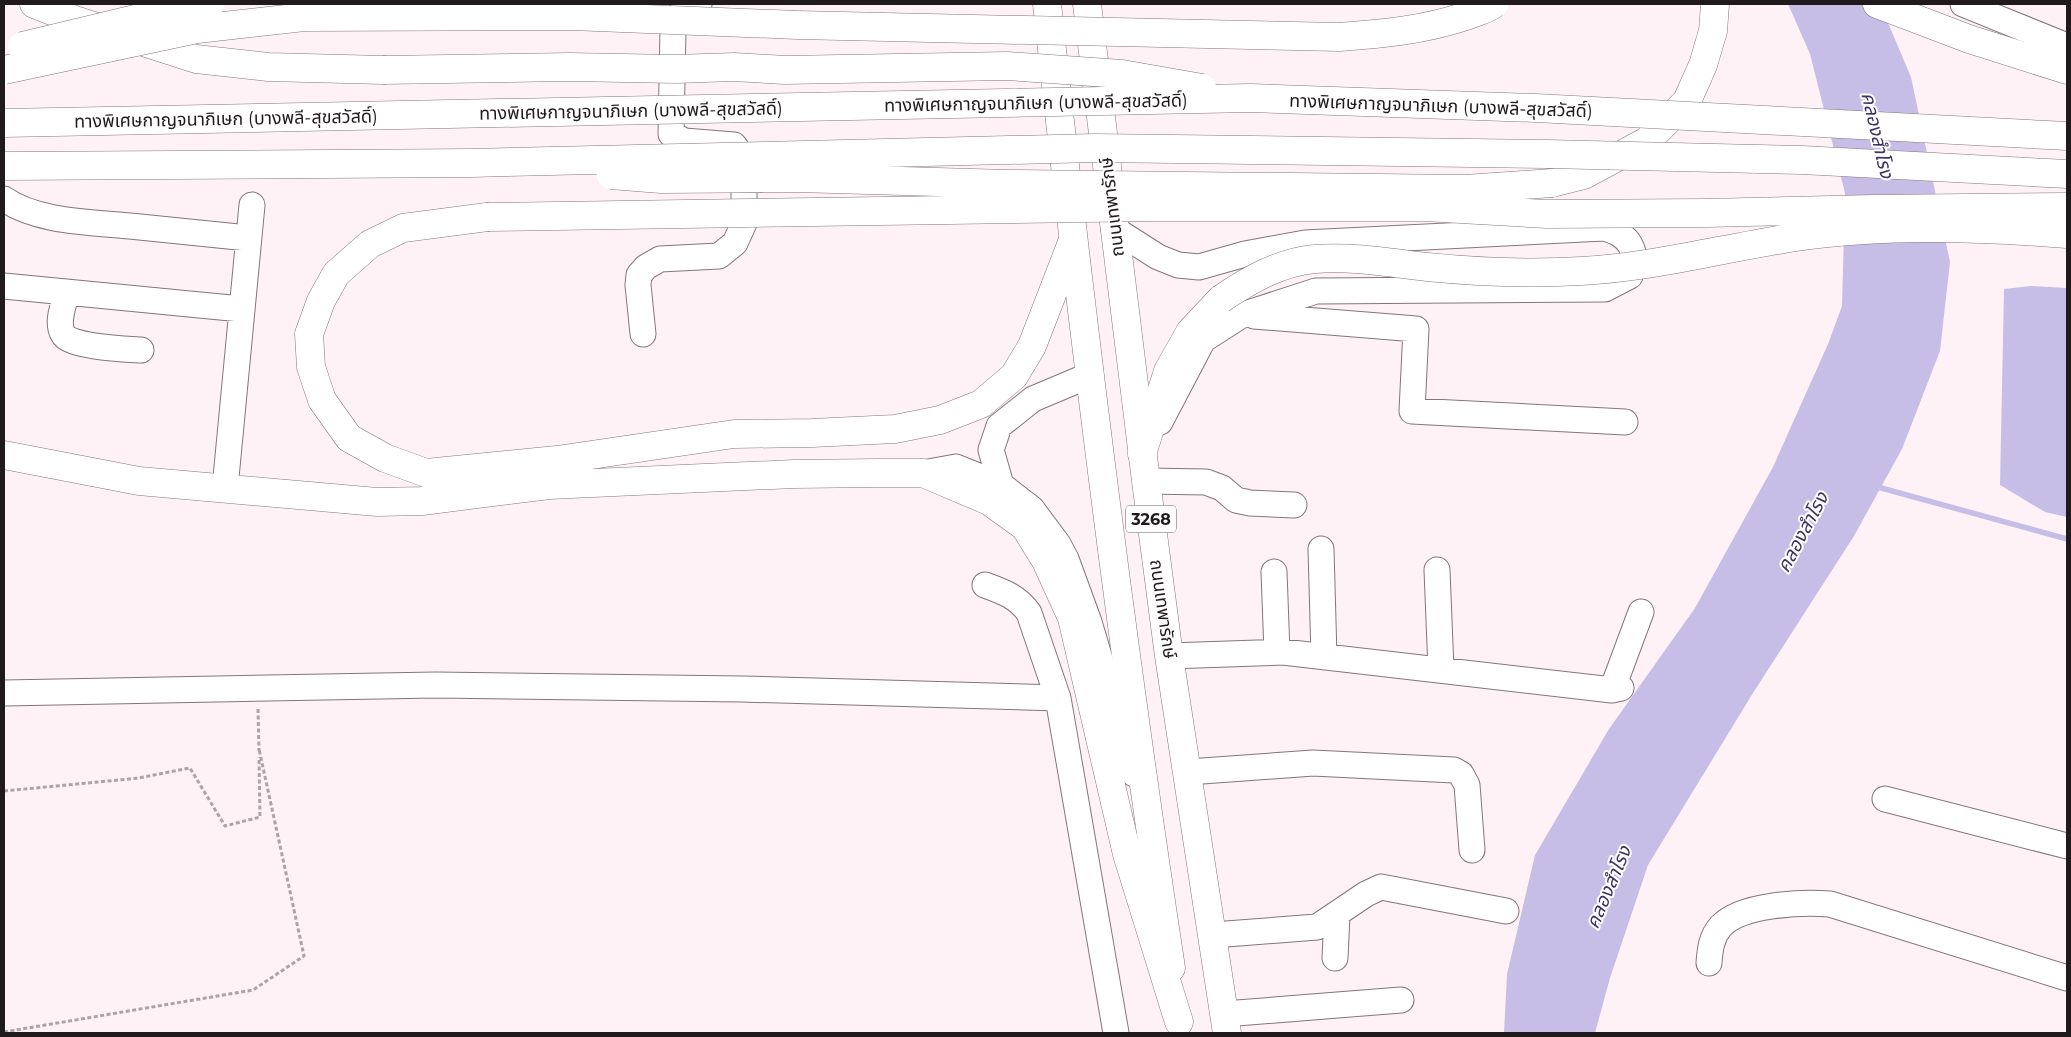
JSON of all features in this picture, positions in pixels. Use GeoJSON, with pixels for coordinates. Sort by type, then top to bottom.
{"type":"FeatureCollection","features":[{"type":"Feature","properties":{"kind":"main road"},"geometry":{"type":"LineString","coordinates":[[34,4],[75,20],[196,59],[268,67],[383,70],[570,67],[676,69],[734,67],[785,70],[1006,66],[1122,74],[1251,98]]}},
{"type":"Feature","properties":{"kind":"main road"},"geometry":{"type":"LineString","coordinates":[[4,51],[185,7],[210,4]]}},
{"type":"Feature","properties":{"kind":"main road","name":"3268"},"geometry":{"type":"LineString","coordinates":[[1047,4],[1090,375],[1150,830],[1180,1028]]}},
{"type":"Feature","properties":{"kind":"main road","name":"ถนนเทพารักษ์"},"geometry":{"type":"LineString","coordinates":[[1088,4],[1144,468],[1225,1023]]}},
{"type":"Feature","properties":{"kind":"main road"},"geometry":{"type":"LineString","coordinates":[[4,70],[198,28],[304,17],[572,16],[797,25],[1339,37],[1390,34],[1443,23],[1494,4]]}},
{"type":"Feature","properties":{"kind":"main road"},"geometry":{"type":"LineString","coordinates":[[471,163],[661,179],[797,178],[1008,184],[1455,189],[1552,184],[1584,175],[1647,141],[1687,101],[1703,65],[1713,31],[1715,4]]}},
{"type":"Feature","properties":{"kind":"main road"},"geometry":{"type":"LineString","coordinates":[[1877,4],[1968,38],[2067,70]]}},
{"type":"Feature","properties":{"kind":"main road","name":"ทางพิเศษกาญจนาภิเษก (บางพลี-สุขสวัสดิ์)"},"geometry":{"type":"LineString","coordinates":[[4,123],[1251,98],[1536,108],[2067,136]]}},
{"type":"Feature","properties":{"kind":"main road"},"geometry":{"type":"LineString","coordinates":[[4,166],[471,163],[1095,148],[1547,154],[1802,160],[2067,174]]}},
{"type":"Feature","properties":{"kind":"main road"},"geometry":{"type":"LineString","coordinates":[[1073,240],[1032,346],[1014,376],[980,404],[940,420],[895,429],[734,434],[557,460],[426,473],[385,458],[349,438],[322,400],[311,367],[309,334],[321,301],[336,274],[370,244],[403,228],[487,217],[1153,207],[1425,207],[1546,214],[1706,214],[1873,209],[2067,207]]}},
{"type":"Feature","properties":{"kind":"main road"},"geometry":{"type":"LineString","coordinates":[[1144,468],[1168,371],[1190,332],[1231,307],[1249,280],[1285,265],[1315,259],[1347,259],[1435,268],[1542,274],[1628,267],[1682,259],[1795,237],[1860,231],[1992,228],[2067,234]]}},
{"type":"Feature","properties":{"kind":"main road"},"geometry":{"type":"LineString","coordinates":[[4,455],[140,481],[377,502],[422,501],[549,485],[794,474],[923,473],[989,501],[1025,527],[1046,561],[1072,618],[1128,854],[1180,1028]]}},
{"type":"Feature","properties":{"kind":"street"},"geometry":{"type":"LineString","coordinates":[[643,334],[638,285],[639,274],[646,267],[660,259],[719,256],[734,243],[744,223],[742,158],[734,145],[684,141],[671,134],[672,28],[679,16],[699,4]]}},
{"type":"Feature","properties":{"kind":"street"},"geometry":{"type":"LineString","coordinates":[[1963,4],[2067,46]]}},
{"type":"Feature","properties":{"kind":"street"},"geometry":{"type":"LineString","coordinates":[[4,199],[14,206],[36,214],[89,222],[248,238]]}},
{"type":"Feature","properties":{"kind":"street"},"geometry":{"type":"LineString","coordinates":[[225,488],[252,206]]}},
{"type":"Feature","properties":{"kind":"street"},"geometry":{"type":"LineString","coordinates":[[1114,229],[1158,257],[1178,265],[1199,267],[1245,254],[1305,243],[1604,228],[1615,230],[1624,236],[1631,246],[1634,258],[1634,266],[1630,276],[1605,289],[1316,291],[1231,307]]}},
{"type":"Feature","properties":{"kind":"street"},"geometry":{"type":"LineString","coordinates":[[4,286],[242,309]]}},
{"type":"Feature","properties":{"kind":"street"},"geometry":{"type":"LineString","coordinates":[[67,292],[60,322],[63,334],[69,340],[79,343],[141,350]]}},
{"type":"Feature","properties":{"kind":"street"},"geometry":{"type":"LineString","coordinates":[[1231,307],[1416,328],[1412,412],[1625,422]]}},
{"type":"Feature","properties":{"kind":"street"},"geometry":{"type":"LineString","coordinates":[[1001,485],[991,450],[999,426],[1033,399],[1090,375]]}},
{"type":"Feature","properties":{"kind":"street"},"geometry":{"type":"LineString","coordinates":[[923,473],[956,467],[1001,485],[1032,509],[1058,544],[1066,559],[1089,622],[1150,830]]}},
{"type":"Feature","properties":{"kind":"street"},"geometry":{"type":"LineString","coordinates":[[1144,468],[1206,482],[1222,488],[1236,500],[1250,503],[1294,505]]}},
{"type":"Feature","properties":{"kind":"street"},"geometry":{"type":"LineString","coordinates":[[1321,549],[1324,657]]}},
{"type":"Feature","properties":{"kind":"street"},"geometry":{"type":"LineString","coordinates":[[1437,570],[1441,670]]}},
{"type":"Feature","properties":{"kind":"street"},"geometry":{"type":"LineString","coordinates":[[1274,572],[1277,652]]}},
{"type":"Feature","properties":{"kind":"street"},"geometry":{"type":"LineString","coordinates":[[986,585],[1003,591],[1021,601],[1029,613],[1058,698],[1116,1033]]}},
{"type":"Feature","properties":{"kind":"street"},"geometry":{"type":"LineString","coordinates":[[1170,656],[1277,652],[1617,689],[1641,612]]}},
{"type":"Feature","properties":{"kind":"street"},"geometry":{"type":"LineString","coordinates":[[4,693],[436,685],[742,689],[1058,698]]}},
{"type":"Feature","properties":{"kind":"street"},"geometry":{"type":"LineString","coordinates":[[1188,772],[1313,763],[1454,770],[1461,774],[1467,785],[1472,850]]}},
{"type":"Feature","properties":{"kind":"street"},"geometry":{"type":"LineString","coordinates":[[1885,799],[2067,846]]}},
{"type":"Feature","properties":{"kind":"street"},"geometry":{"type":"LineString","coordinates":[[1213,935],[1317,927],[1366,894],[1381,888],[1506,911]]}},
{"type":"Feature","properties":{"kind":"street"},"geometry":{"type":"LineString","coordinates":[[1709,963],[1711,943],[1721,926],[1762,907],[1805,902],[1830,904],[2067,978]]}},
{"type":"Feature","properties":{"kind":"street"},"geometry":{"type":"LineString","coordinates":[[1335,958],[1336,915]]}},
{"type":"Feature","properties":{"kind":"street"},"geometry":{"type":"LineString","coordinates":[[1225,1023],[1401,1000]]}},
{"type":"Feature","properties":{"kind":"path"},"geometry":{"type":"LineString","coordinates":[[4,790],[139,778],[190,768],[224,826],[260,817],[258,689]]}},
{"type":"Feature","properties":{"kind":"path"},"geometry":{"type":"LineString","coordinates":[[4,1032],[253,990],[304,956],[259,749]]}},
{"type":"Feature","properties":{"kind":"water","name":"คลองสำโรง"},"geometry":{"type":"Polygon","coordinates":[[[1788,4],[1880,4],[1911,77],[1950,262],[1940,351],[1902,449],[1854,536],[1753,693],[1648,865],[1610,978],[1595,1033],[1504,1033],[1507,974],[1535,855],[1609,729],[1695,608],[1773,467],[1828,344],[1842,306],[1845,193],[1810,54],[1788,4]]]}},
{"type":"Feature","properties":{"kind":"water"},"geometry":{"type":"Polygon","coordinates":[[[2031,286],[2067,288],[2067,517],[2045,512],[2000,485],[2004,289],[2031,286]]]}},
{"type":"Feature","properties":{"kind":"waterway"},"geometry":{"type":"LineString","coordinates":[[1874,486],[2067,539]]}}]}
